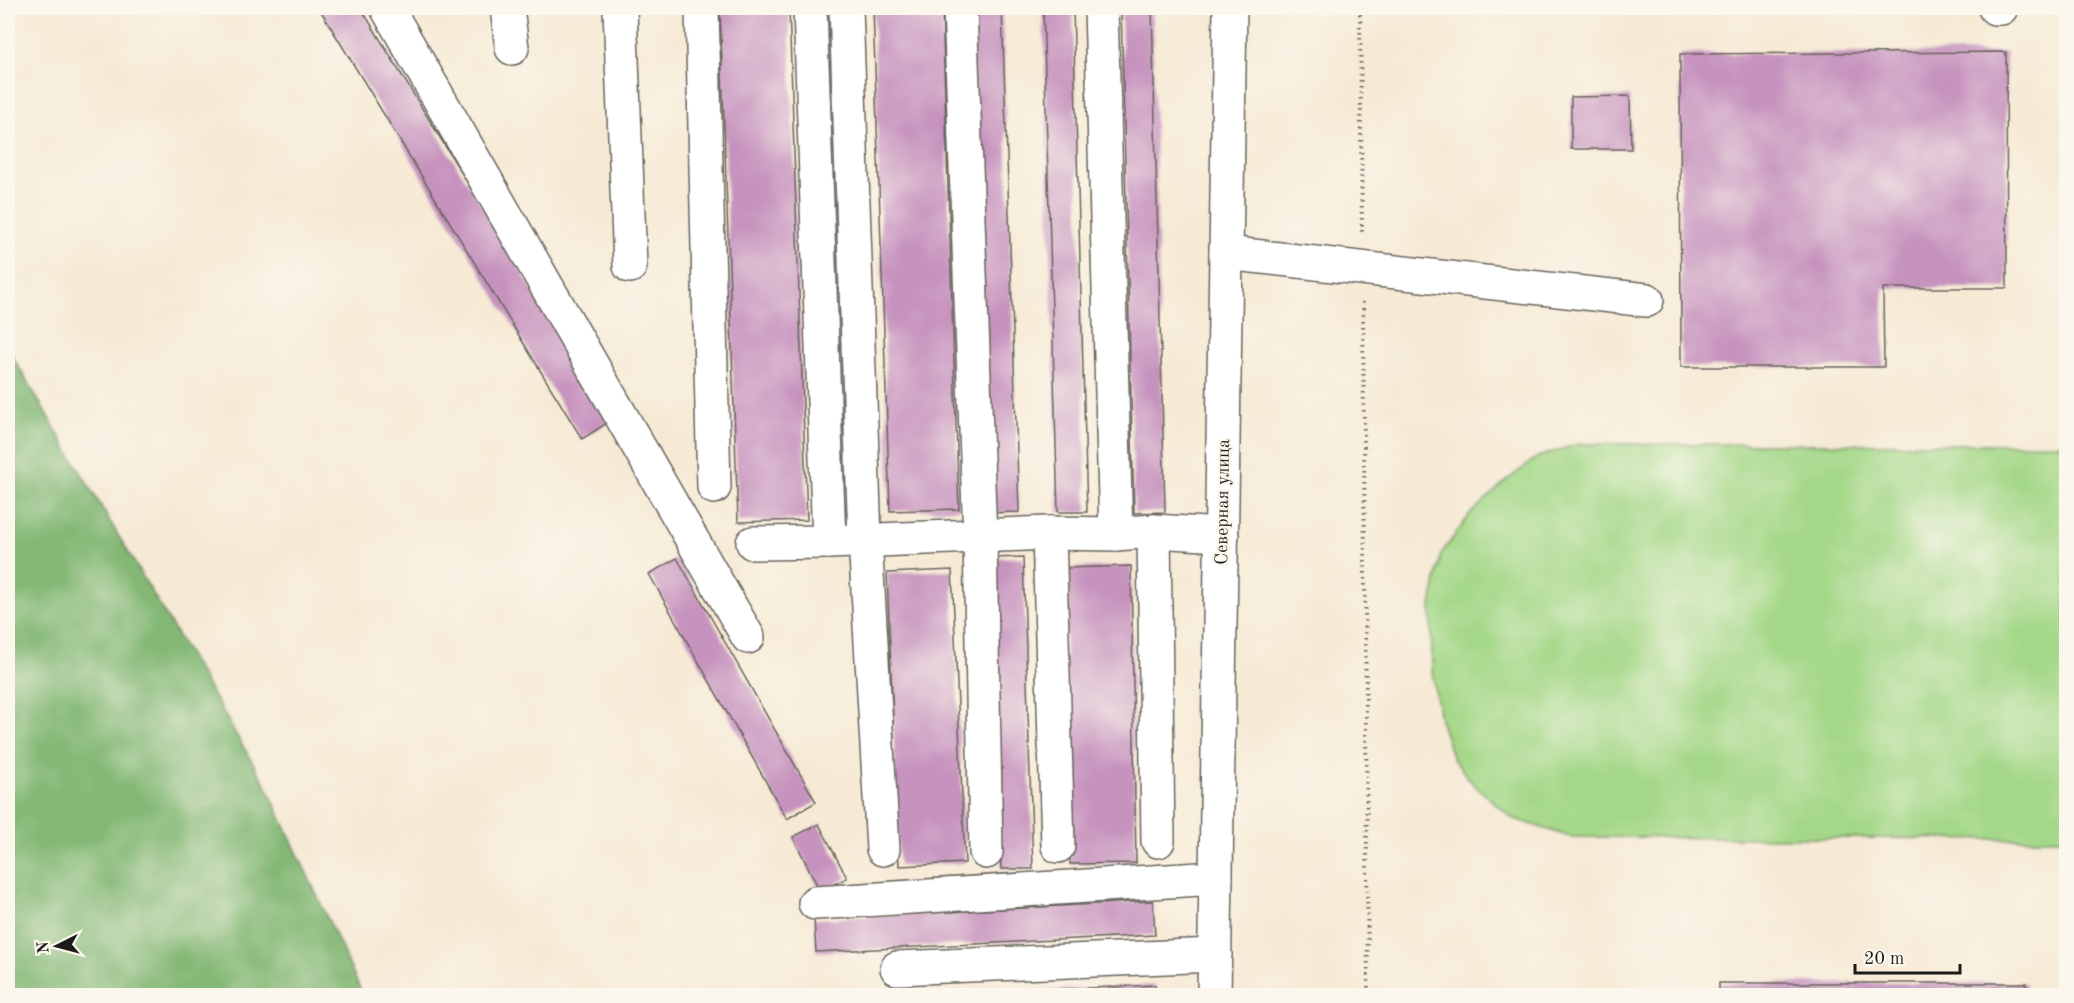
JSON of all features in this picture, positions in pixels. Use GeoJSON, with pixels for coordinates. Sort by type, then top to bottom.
{"type":"FeatureCollection","features":[{"type":"Feature","properties":{"kind":"street"},"geometry":{"type":"LineString","coordinates":[[387,8],[748,637]]}},
{"type":"Feature","properties":{"kind":"street"},"geometry":{"type":"LineString","coordinates":[[507,8],[512,48]]}},
{"type":"Feature","properties":{"kind":"street"},"geometry":{"type":"LineString","coordinates":[[620,8],[630,266]]}},
{"type":"Feature","properties":{"kind":"street"},"geometry":{"type":"LineString","coordinates":[[702,8],[714,487]]}},
{"type":"Feature","properties":{"kind":"street"},"geometry":{"type":"LineString","coordinates":[[810,8],[829,542]]}},
{"type":"Feature","properties":{"kind":"street"},"geometry":{"type":"LineString","coordinates":[[846,8],[866,539],[883,849]]}},
{"type":"Feature","properties":{"kind":"street"},"geometry":{"type":"LineString","coordinates":[[960,8],[981,537],[986,852]]}},
{"type":"Feature","properties":{"kind":"street"},"geometry":{"type":"LineString","coordinates":[[1101,8],[1116,534]]}},
{"type":"Feature","properties":{"kind":"street","name":"Северная улица"},"geometry":{"type":"LineString","coordinates":[[1214,996],[1230,8]]}},
{"type":"Feature","properties":{"kind":"street"},"geometry":{"type":"LineString","coordinates":[[1995,8],[2001,8]]}},
{"type":"Feature","properties":{"kind":"street"},"geometry":{"type":"LineString","coordinates":[[1226,253],[1647,300]]}},
{"type":"Feature","properties":{"kind":"street"},"geometry":{"type":"LineString","coordinates":[[753,543],[1049,533],[1116,534],[1154,531],[1222,535]]}},
{"type":"Feature","properties":{"kind":"street"},"geometry":{"type":"LineString","coordinates":[[1154,531],[1158,841]]}},
{"type":"Feature","properties":{"kind":"street"},"geometry":{"type":"LineString","coordinates":[[1049,533],[1058,846]]}},
{"type":"Feature","properties":{"kind":"street"},"geometry":{"type":"LineString","coordinates":[[815,903],[1216,878]]}},
{"type":"Feature","properties":{"kind":"street"},"geometry":{"type":"LineString","coordinates":[[897,968],[1215,955]]}},
{"type":"Feature","properties":{"kind":"path"},"geometry":{"type":"LineString","coordinates":[[1360,8],[1368,996]]}},
{"type":"Feature","properties":{"kind":"green space"},"geometry":{"type":"Polygon","coordinates":[[[8,349],[266,785],[363,995],[8,995],[8,349]]]}},
{"type":"Feature","properties":{"kind":"green space"},"geometry":{"type":"Polygon","coordinates":[[[1578,444],[2066,444],[2066,839],[1570,837],[1512,818],[1473,784],[1453,759],[1440,719],[1432,671],[1431,606],[1441,554],[1472,512],[1507,480],[1538,457],[1578,444]]]}},
{"type":"Feature","properties":{"kind":"building"},"geometry":{"type":"Polygon","coordinates":[[[319,8],[361,8],[612,420],[582,439],[319,8]]]}},
{"type":"Feature","properties":{"kind":"building"},"geometry":{"type":"Polygon","coordinates":[[[720,8],[789,8],[807,520],[738,522],[720,8]]]}},
{"type":"Feature","properties":{"kind":"building"},"geometry":{"type":"Polygon","coordinates":[[[873,8],[942,8],[959,509],[890,511],[873,8]]]}},
{"type":"Feature","properties":{"kind":"building"},"geometry":{"type":"Polygon","coordinates":[[[965,8],[1002,8],[1019,512],[983,513],[965,8]]]}},
{"type":"Feature","properties":{"kind":"building"},"geometry":{"type":"Polygon","coordinates":[[[1043,8],[1073,8],[1087,512],[1058,512],[1043,8]]]}},
{"type":"Feature","properties":{"kind":"building"},"geometry":{"type":"Polygon","coordinates":[[[1121,8],[1152,8],[1165,512],[1134,513],[1121,8]]]}},
{"type":"Feature","properties":{"kind":"building"},"geometry":{"type":"Polygon","coordinates":[[[2006,52],[2007,288],[1883,288],[1884,367],[1681,367],[1680,54],[2006,52]]]}},
{"type":"Feature","properties":{"kind":"building"},"geometry":{"type":"Polygon","coordinates":[[[1630,96],[1631,149],[1571,149],[1571,97],[1630,96]]]}},
{"type":"Feature","properties":{"kind":"building"},"geometry":{"type":"Polygon","coordinates":[[[1023,557],[1033,869],[1001,869],[992,558],[1023,557]]]}},
{"type":"Feature","properties":{"kind":"building"},"geometry":{"type":"Polygon","coordinates":[[[677,558],[816,802],[787,819],[649,574],[677,558]]]}},
{"type":"Feature","properties":{"kind":"building"},"geometry":{"type":"Polygon","coordinates":[[[1131,566],[1136,863],[1070,864],[1064,568],[1131,566]]]}},
{"type":"Feature","properties":{"kind":"building"},"geometry":{"type":"Polygon","coordinates":[[[952,570],[965,863],[899,866],[887,573],[952,570]]]}},
{"type":"Feature","properties":{"kind":"building"},"geometry":{"type":"Polygon","coordinates":[[[819,824],[847,878],[820,891],[793,837],[819,824]]]}},
{"type":"Feature","properties":{"kind":"building"},"geometry":{"type":"Polygon","coordinates":[[[1153,901],[1155,935],[816,952],[814,919],[1153,901]]]}},
{"type":"Feature","properties":{"kind":"building"},"geometry":{"type":"Polygon","coordinates":[[[1719,983],[2026,983],[2026,996],[1719,996],[1719,983]]]}},
{"type":"Feature","properties":{"kind":"building"},"geometry":{"type":"Polygon","coordinates":[[[1155,985],[1156,996],[963,996],[963,994],[1155,985]]]}}]}
